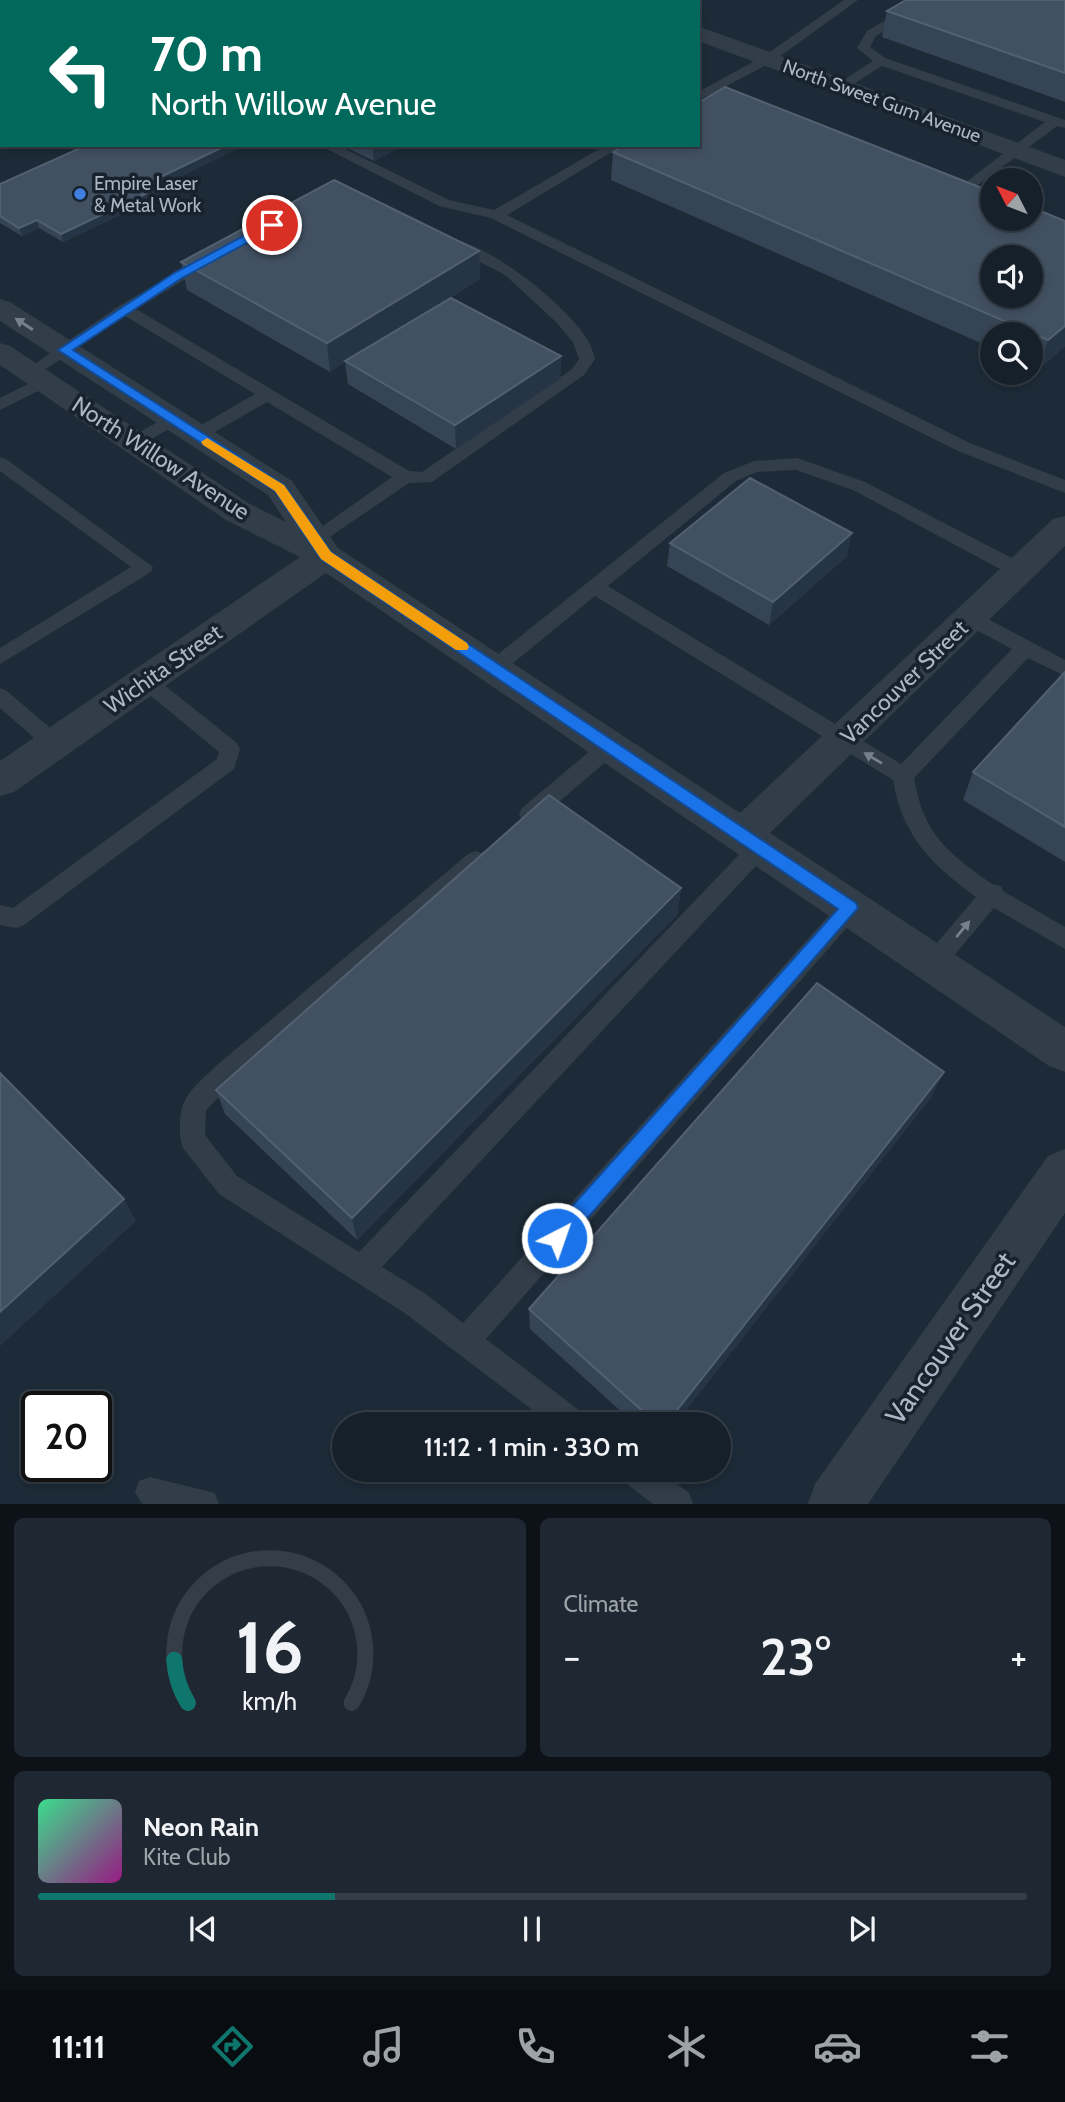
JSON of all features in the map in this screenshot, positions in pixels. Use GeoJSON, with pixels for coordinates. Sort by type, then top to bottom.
{"type":"FeatureCollection","features":[{"type":"Feature","properties":{"kind":"street","name":"North Sweet Gum Avenue"},"geometry":{"type":"LineString","coordinates":[[700,34],[1065,169]]}},
{"type":"Feature","properties":{"kind":"street","name":"North Willow Avenue"},"geometry":{"type":"LineString","coordinates":[[0,308],[280,488],[316,547]]}},
{"type":"Feature","properties":{"kind":"street","name":"North Willow Avenue"},"geometry":{"type":"LineString","coordinates":[[0,352],[238,512],[316,547],[1065,1052]]}},
{"type":"Feature","properties":{"kind":"street","name":"Vancouver Street"},"geometry":{"type":"LineString","coordinates":[[751,841],[843,739],[1065,527]]}},
{"type":"Feature","properties":{"kind":"street","name":"Wichita Street"},"geometry":{"type":"LineString","coordinates":[[0,781],[146,681],[316,547]]}},
{"type":"Feature","properties":{"kind":"street","name":"Vancouver Street"},"geometry":{"type":"LineString","coordinates":[[835,1503],[1065,1172]]}},
{"type":"Feature","properties":{"kind":"lane"},"geometry":{"type":"LineString","coordinates":[[700,96],[722,89],[852,0]]}},
{"type":"Feature","properties":{"kind":"lane"},"geometry":{"type":"LineString","coordinates":[[929,0],[871,34],[863,48],[881,61],[1060,122]]}},
{"type":"Feature","properties":{"kind":"lane"},"geometry":{"type":"LineString","coordinates":[[840,86],[881,61]]}},
{"type":"Feature","properties":{"kind":"lane"},"geometry":{"type":"LineString","coordinates":[[969,185],[1014,150],[1060,122]]}},
{"type":"Feature","properties":{"kind":"lane"},"geometry":{"type":"LineString","coordinates":[[330,147],[444,203],[496,215],[964,447],[1065,487]]}},
{"type":"Feature","properties":{"kind":"lane"},"geometry":{"type":"LineString","coordinates":[[496,215],[613,147]]}},
{"type":"Feature","properties":{"kind":"lane"},"geometry":{"type":"LineString","coordinates":[[125,309],[405,477],[426,478],[578,372],[587,359],[581,341],[562,319],[510,272],[440,236]]}},
{"type":"Feature","properties":{"kind":"lane"},"geometry":{"type":"LineString","coordinates":[[0,405],[38,377],[64,350],[125,309],[225,250]]}},
{"type":"Feature","properties":{"kind":"lane"},"geometry":{"type":"LineString","coordinates":[[135,442],[185,427],[268,394]]}},
{"type":"Feature","properties":{"kind":"lane"},"geometry":{"type":"LineString","coordinates":[[0,463],[144,567],[0,657]]}},
{"type":"Feature","properties":{"kind":"lane"},"geometry":{"type":"LineString","coordinates":[[494,668],[730,477],[754,467],[797,464],[859,485],[1020,571]]}},
{"type":"Feature","properties":{"kind":"lane"},"geometry":{"type":"LineString","coordinates":[[316,547],[405,477]]}},
{"type":"Feature","properties":{"kind":"lane"},"geometry":{"type":"LineString","coordinates":[[595,587],[903,776]]}},
{"type":"Feature","properties":{"kind":"lane"},"geometry":{"type":"LineString","coordinates":[[970,618],[1065,669]]}},
{"type":"Feature","properties":{"kind":"lane"},"geometry":{"type":"LineString","coordinates":[[1025,648],[903,776],[903,792],[919,832],[961,873],[1065,939]]}},
{"type":"Feature","properties":{"kind":"lane"},"geometry":{"type":"LineString","coordinates":[[0,915],[16,918],[227,762],[230,749],[146,681]]}},
{"type":"Feature","properties":{"kind":"lane"},"geometry":{"type":"LineString","coordinates":[[0,696],[55,744]]}},
{"type":"Feature","properties":{"kind":"lane"},"geometry":{"type":"LineString","coordinates":[[516,826],[610,746]]}},
{"type":"Feature","properties":{"kind":"lane"},"geometry":{"type":"LineString","coordinates":[[361,1270],[751,841]]}},
{"type":"Feature","properties":{"kind":"lane"},"geometry":{"type":"LineString","coordinates":[[496,844],[225,1074],[194,1105],[192,1139],[228,1185],[416,1304],[558,1412]]}},
{"type":"Feature","properties":{"kind":"lane"},"geometry":{"type":"LineString","coordinates":[[933,964],[993,893]]}},
{"type":"Feature","properties":{"kind":"lane"},"geometry":{"type":"LineString","coordinates":[[466,1342],[850,908]]}},
{"type":"Feature","properties":{"kind":"lane"},"geometry":{"type":"LineString","coordinates":[[650,1482],[678,1503]]}},
{"type":"Feature","properties":{"kind":"lane"},"geometry":{"type":"LineString","coordinates":[[150,1492],[204,1503]]}},
{"type":"Feature","properties":{"kind":"building"},"geometry":{"type":"Polygon","coordinates":[[[906,0],[1065,0],[1065,73],[887,11],[906,0]]]}},
{"type":"Feature","properties":{"kind":"building"},"geometry":{"type":"Polygon","coordinates":[[[725,87],[980,187],[980,231],[1043,231],[1043,212],[1065,221],[1065,326],[1048,340],[1043,338],[1043,322],[1006,322],[613,152],[622,147],[700,147],[700,102],[725,87]]]}},
{"type":"Feature","properties":{"kind":"building","name":"Empire Laser & Metal Work"},"geometry":{"type":"Polygon","coordinates":[[[83,147],[223,147],[150,182],[160,187],[61,234],[37,220],[19,228],[0,216],[0,184],[83,147]]]}},
{"type":"Feature","properties":{"kind":"building"},"geometry":{"type":"Polygon","coordinates":[[[334,180],[479,251],[327,343],[181,262],[334,180]]]}},
{"type":"Feature","properties":{"kind":"building"},"geometry":{"type":"Polygon","coordinates":[[[451,298],[561,356],[455,425],[345,361],[451,298]]]}},
{"type":"Feature","properties":{"kind":"building"},"geometry":{"type":"Polygon","coordinates":[[[750,478],[852,533],[773,602],[670,543],[750,478]]]}},
{"type":"Feature","properties":{"kind":"building"},"geometry":{"type":"Polygon","coordinates":[[[1065,672],[1065,827],[973,772],[1065,672]]]}},
{"type":"Feature","properties":{"kind":"building"},"geometry":{"type":"Polygon","coordinates":[[[549,795],[681,888],[352,1218],[216,1090],[549,795]]]}},
{"type":"Feature","properties":{"kind":"building"},"geometry":{"type":"Polygon","coordinates":[[[817,983],[944,1072],[675,1412],[644,1412],[529,1309],[817,983]]]}},
{"type":"Feature","properties":{"kind":"building"},"geometry":{"type":"Polygon","coordinates":[[[0,1073],[124,1199],[0,1312],[0,1073]]]}},
{"type":"Feature","properties":{"kind":"slow traffic"},"geometry":{"type":"LineString","coordinates":[[207,442],[280,488],[326,556],[461,647]]}},
{"type":"Feature","properties":{"kind":"place","name":"Empire Laser & Metal Work"},"geometry":{"type":"Point","coordinates":[80,194]}},
{"type":"Feature","properties":{"kind":"route"},"geometry":{"type":"LineString","coordinates":[[272,225],[178,275],[64,350],[280,488],[326,556],[850,908],[557,1238]]}}]}
